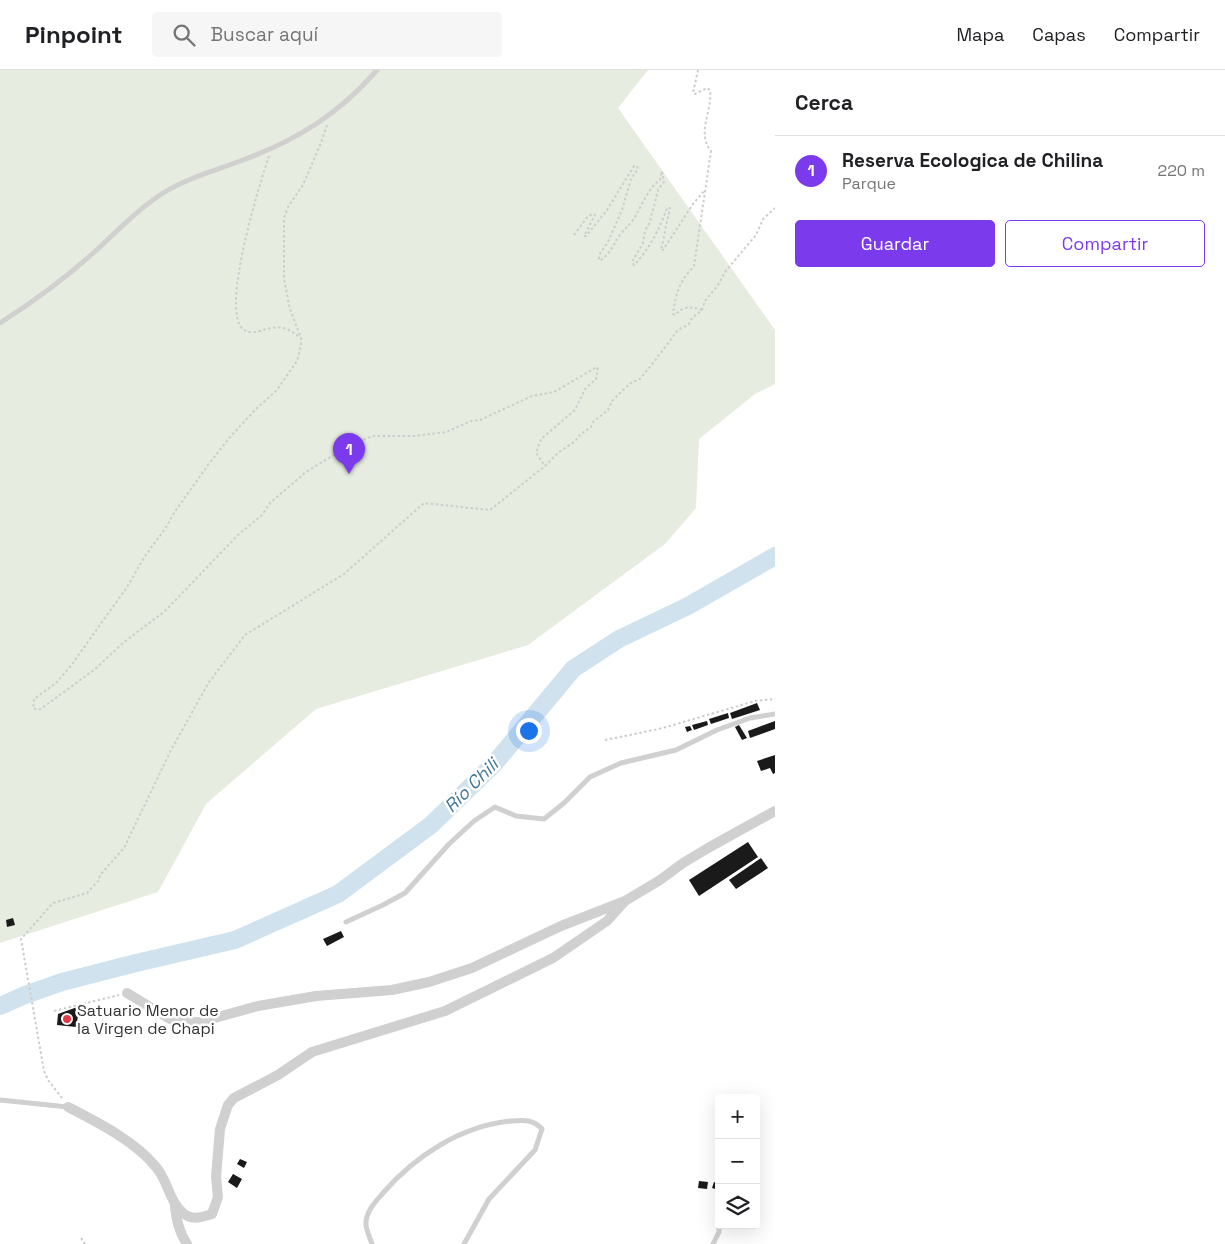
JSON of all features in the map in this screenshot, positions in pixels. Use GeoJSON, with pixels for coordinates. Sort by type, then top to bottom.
{"type":"FeatureCollection","features":[{"type":"Feature","properties":{"kind":"street"},"geometry":{"type":"LineString","coordinates":[[127,993],[170,1019],[184,1022],[200,1022],[258,1006],[316,996],[392,990],[429,982],[472,968],[561,926],[625,901],[708,848],[775,811]]}},
{"type":"Feature","properties":{"kind":"street"},"geometry":{"type":"LineString","coordinates":[[175,1206],[185,1215],[198,1218],[212,1214],[218,1197],[216,1177],[220,1129],[228,1105],[234,1098],[278,1075],[312,1052],[445,1011],[553,958],[607,921],[625,901]]}},
{"type":"Feature","properties":{"kind":"street"},"geometry":{"type":"LineString","coordinates":[[68,1107],[100,1124],[141,1152],[157,1168],[175,1206],[177,1223],[182,1238],[187,1244]]}},
{"type":"Feature","properties":{"kind":"lane"},"geometry":{"type":"LineString","coordinates":[[0,324],[33,302],[102,245],[133,215],[164,192],[305,132],[323,121],[366,83],[377,70]]}},
{"type":"Feature","properties":{"kind":"lane"},"geometry":{"type":"LineString","coordinates":[[346,922],[405,893],[449,844],[474,821],[495,808],[516,816],[544,819],[564,803],[590,777],[621,763],[676,750],[717,730],[750,718],[775,714]]}},
{"type":"Feature","properties":{"kind":"lane"},"geometry":{"type":"LineString","coordinates":[[0,1100],[68,1107]]}},
{"type":"Feature","properties":{"kind":"lane"},"geometry":{"type":"LineString","coordinates":[[372,1244],[366,1223],[372,1206],[394,1180],[423,1155],[455,1137],[492,1123],[526,1120],[536,1122],[542,1129],[535,1150],[488,1199],[464,1244]]}},
{"type":"Feature","properties":{"kind":"lane"},"geometry":{"type":"LineString","coordinates":[[713,1244],[719,1229]]}},
{"type":"Feature","properties":{"kind":"path"},"geometry":{"type":"LineString","coordinates":[[698,70],[693,93],[697,94],[708,88],[710,90],[704,138],[705,144],[711,151],[694,266],[682,279],[676,294],[673,314],[681,309],[693,306],[702,310]]}},
{"type":"Feature","properties":{"kind":"path"},"geometry":{"type":"LineString","coordinates":[[330,114],[321,143],[302,185],[288,207],[284,218],[284,279],[290,309],[301,338],[297,361],[277,390],[230,437],[208,465],[176,510],[165,530],[145,556],[127,587],[81,654],[56,683],[34,699],[32,704],[35,710],[42,708],[94,670],[124,642],[165,611],[238,536],[262,515],[270,503],[293,482],[328,458],[372,436],[414,436],[451,431],[532,396],[554,392],[597,368],[596,379],[586,389],[575,410],[542,439],[536,453],[545,466]]}},
{"type":"Feature","properties":{"kind":"path"},"geometry":{"type":"LineString","coordinates":[[272,147],[258,191],[246,239],[237,290],[236,316],[239,325],[247,332],[257,333],[272,327],[279,327],[292,331],[301,338]]}},
{"type":"Feature","properties":{"kind":"path"},"geometry":{"type":"LineString","coordinates":[[574,235],[588,216],[593,214],[595,215],[585,232],[584,236],[586,236],[607,210],[634,166],[637,166],[638,169],[632,179],[622,210],[608,242],[599,255],[598,260],[601,260],[610,253],[616,245],[618,237],[635,218],[654,184],[660,180],[662,171],[664,182],[658,190],[642,243],[632,262],[634,265],[643,256],[663,220],[667,208],[670,208],[661,250],[705,190]]}},
{"type":"Feature","properties":{"kind":"path"},"geometry":{"type":"LineString","coordinates":[[68,1107],[48,1080],[43,1064],[21,939],[53,903],[87,893],[99,880],[100,874],[124,848],[171,750],[209,682],[245,635],[344,574],[424,503],[490,510],[545,466],[559,452],[591,427],[593,422],[608,410],[612,401],[622,390],[632,382],[640,379],[678,330],[689,324],[692,318],[702,310],[705,301],[718,285],[725,272],[756,235],[763,218],[775,208]]}},
{"type":"Feature","properties":{"kind":"path"},"geometry":{"type":"LineString","coordinates":[[605,740],[663,728],[755,701],[775,699]]}},
{"type":"Feature","properties":{"kind":"path"},"geometry":{"type":"LineString","coordinates":[[54,1011],[127,993]]}},
{"type":"Feature","properties":{"kind":"path"},"geometry":{"type":"LineString","coordinates":[[81,1238],[85,1244]]}},
{"type":"Feature","properties":{"kind":"shaded area"},"geometry":{"type":"Polygon","coordinates":[[[0,70],[648,70],[618,108],[775,330],[775,384],[755,394],[699,439],[696,508],[665,544],[528,645],[316,709],[206,804],[158,892],[0,943],[0,70]]]}},
{"type":"Feature","properties":{"kind":"building"},"geometry":{"type":"Polygon","coordinates":[[[757,703],[760,710],[732,719],[730,713],[757,703]]]}},
{"type":"Feature","properties":{"kind":"building"},"geometry":{"type":"Polygon","coordinates":[[[728,713],[729,718],[711,724],[709,719],[728,713]]]}},
{"type":"Feature","properties":{"kind":"building"},"geometry":{"type":"Polygon","coordinates":[[[707,721],[708,725],[694,730],[692,725],[707,721]]]}},
{"type":"Feature","properties":{"kind":"building"},"geometry":{"type":"Polygon","coordinates":[[[775,721],[775,729],[750,738],[748,731],[775,721]]]}},
{"type":"Feature","properties":{"kind":"building"},"geometry":{"type":"Polygon","coordinates":[[[739,725],[747,738],[742,740],[735,727],[739,725]]]}},
{"type":"Feature","properties":{"kind":"building"},"geometry":{"type":"Polygon","coordinates":[[[690,726],[692,730],[687,732],[685,727],[690,726]]]}},
{"type":"Feature","properties":{"kind":"building"},"geometry":{"type":"Polygon","coordinates":[[[775,755],[775,773],[773,774],[770,768],[761,771],[757,761],[775,755]]]}},
{"type":"Feature","properties":{"kind":"building"},"geometry":{"type":"Polygon","coordinates":[[[748,842],[758,857],[699,896],[689,880],[748,842]]]}},
{"type":"Feature","properties":{"kind":"building"},"geometry":{"type":"Polygon","coordinates":[[[761,858],[768,868],[736,889],[729,880],[761,858]]]}},
{"type":"Feature","properties":{"kind":"building"},"geometry":{"type":"Polygon","coordinates":[[[13,918],[15,925],[7,927],[6,920],[13,918]]]}},
{"type":"Feature","properties":{"kind":"building"},"geometry":{"type":"Polygon","coordinates":[[[341,931],[344,937],[327,946],[323,939],[341,931]]]}},
{"type":"Feature","properties":{"kind":"building","name":"Satuario Menor de la Virgen de Chapi"},"geometry":{"type":"Polygon","coordinates":[[[80,1006],[76,1027],[57,1025],[58,1014],[80,1006]]]}},
{"type":"Feature","properties":{"kind":"building"},"geometry":{"type":"Polygon","coordinates":[[[240,1159],[247,1162],[244,1168],[237,1164],[240,1159]]]}},
{"type":"Feature","properties":{"kind":"building"},"geometry":{"type":"Polygon","coordinates":[[[233,1174],[242,1179],[237,1188],[228,1182],[233,1174]]]}},
{"type":"Feature","properties":{"kind":"building"},"geometry":{"type":"Polygon","coordinates":[[[699,1181],[708,1182],[707,1189],[698,1188],[699,1181]]]}},
{"type":"Feature","properties":{"kind":"waterway","name":"Río Chili"},"geometry":{"type":"LineString","coordinates":[[0,1006],[62,982],[235,940],[338,894],[431,825],[494,764],[573,669],[619,639],[688,606],[775,556]]}},
{"type":"Feature","properties":{"kind":"place","name":"Reserva Ecologica de Chilina"},"geometry":{"type":"Point","coordinates":[349,474]}},
{"type":"Feature","properties":{"kind":"place","name":"Satuario Menor de la Virgen de Chapi"},"geometry":{"type":"Point","coordinates":[67,1019]}}]}
